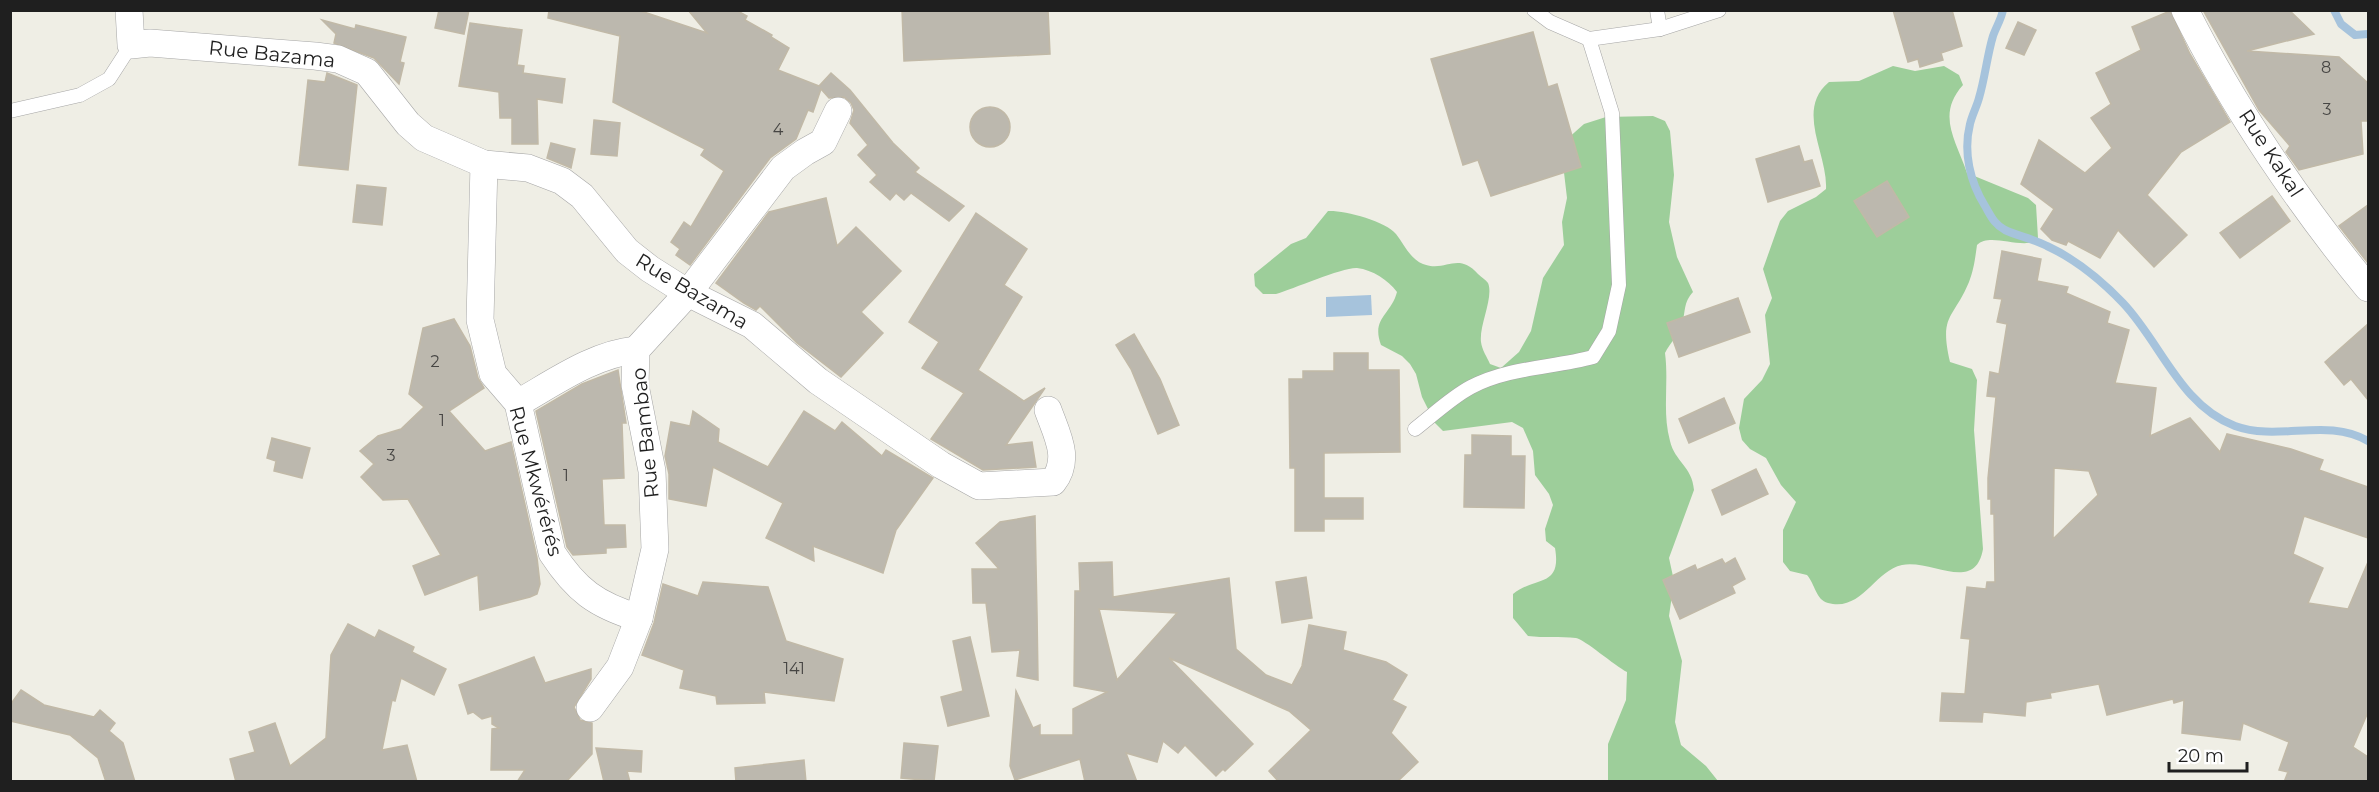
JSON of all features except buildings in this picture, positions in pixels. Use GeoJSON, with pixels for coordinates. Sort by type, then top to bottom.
{"type":"FeatureCollection","features":[{"type":"Feature","properties":{"kind":"street"},"geometry":{"type":"LineString","coordinates":[[129,10],[131,45]]}},
{"type":"Feature","properties":{"kind":"street","name":"Rue Kakal"},"geometry":{"type":"LineString","coordinates":[[2185,10],[2222,77],[2275,161],[2317,222],[2368,288]]}},
{"type":"Feature","properties":{"kind":"street","name":"Rue Bazama"},"geometry":{"type":"LineString","coordinates":[[131,45],[150,43],[338,59],[367,72],[408,123],[424,138],[484,164],[528,168],[562,181],[582,196],[627,251],[688,293],[752,325],[818,381],[940,465],[979,486],[1053,482],[1061,472],[1063,451],[1048,410]]}},
{"type":"Feature","properties":{"kind":"street","name":"Rue Bambao"},"geometry":{"type":"LineString","coordinates":[[590,708],[620,667],[639,618],[655,549],[652,471],[635,385],[636,350],[688,293],[783,168],[823,142],[838,111]]}},
{"type":"Feature","properties":{"kind":"street","name":"Rue Mkwérérés"},"geometry":{"type":"LineString","coordinates":[[484,164],[480,320],[494,374],[518,403],[552,553],[565,573],[594,601],[639,618]]}},
{"type":"Feature","properties":{"kind":"street"},"geometry":{"type":"LineString","coordinates":[[518,403],[615,352],[636,350]]}},
{"type":"Feature","properties":{"kind":"lane"},"geometry":{"type":"LineString","coordinates":[[1534,10],[1551,22],[1589,39],[1660,29],[1719,10]]}},
{"type":"Feature","properties":{"kind":"lane"},"geometry":{"type":"LineString","coordinates":[[1657,10],[1660,29]]}},
{"type":"Feature","properties":{"kind":"lane"},"geometry":{"type":"LineString","coordinates":[[1415,429],[1472,387],[1518,370],[1569,364],[1593,357],[1609,331],[1618,285],[1612,113],[1589,39]]}},
{"type":"Feature","properties":{"kind":"lane"},"geometry":{"type":"LineString","coordinates":[[10,111],[80,95],[109,79],[131,45]]}},
{"type":"Feature","properties":{"kind":"green space"},"geometry":{"type":"Polygon","coordinates":[[[1893,66],[1915,71],[1944,66],[1959,75],[1963,85],[1955,96],[1950,117],[1954,139],[1967,173],[2028,198],[2036,205],[2038,238],[2034,242],[2027,243],[1988,240],[1977,245],[1969,282],[1947,326],[1950,362],[1972,369],[1977,380],[1974,430],[1983,549],[1978,562],[1971,570],[1962,572],[1951,572],[1914,564],[1902,565],[1883,575],[1859,597],[1850,602],[1828,603],[1818,595],[1807,575],[1790,571],[1783,562],[1783,530],[1796,502],[1781,485],[1766,458],[1750,449],[1742,440],[1739,428],[1744,399],[1762,380],[1770,364],[1765,315],[1772,298],[1763,269],[1780,221],[1788,211],[1816,197],[1826,189],[1814,119],[1814,106],[1819,93],[1829,82],[1859,81],[1893,66]]]}},
{"type":"Feature","properties":{"kind":"green space"},"geometry":{"type":"Polygon","coordinates":[[[1653,116],[1665,121],[1670,131],[1674,175],[1669,222],[1677,257],[1693,292],[1686,304],[1681,328],[1665,353],[1666,408],[1670,441],[1672,448],[1690,475],[1694,490],[1669,558],[1674,581],[1669,616],[1682,661],[1675,722],[1681,745],[1706,766],[1718,781],[1608,781],[1608,744],[1626,700],[1627,672],[1576,638],[1528,636],[1513,618],[1513,594],[1551,575],[1556,561],[1555,548],[1546,541],[1545,529],[1553,505],[1549,494],[1535,475],[1533,451],[1523,428],[1512,422],[1443,431],[1435,423],[1422,397],[1416,374],[1410,364],[1402,356],[1381,345],[1378,329],[1380,322],[1397,292],[1374,273],[1357,268],[1330,274],[1276,294],[1263,294],[1255,286],[1254,274],[1291,244],[1306,238],[1328,211],[1364,217],[1391,229],[1418,262],[1431,266],[1464,264],[1471,267],[1488,283],[1489,296],[1481,342],[1490,364],[1501,368],[1519,352],[1531,331],[1543,278],[1564,245],[1562,222],[1567,198],[1563,164],[1566,140],[1584,124],[1606,117],[1653,116]]]}},
{"type":"Feature","properties":{"kind":"water"},"geometry":{"type":"Polygon","coordinates":[[[1371,295],[1372,315],[1326,317],[1326,297],[1371,295]]]}},
{"type":"Feature","properties":{"kind":"waterway"},"geometry":{"type":"LineString","coordinates":[[2003,10],[1993,36],[1981,90],[1970,124],[1967,145],[1969,167],[1975,187],[1995,222],[2005,230],[2057,251],[2088,271],[2123,303],[2185,388],[2200,404],[2216,416],[2235,426],[2252,430],[2336,431],[2352,434],[2368,441]]}},
{"type":"Feature","properties":{"kind":"waterway"},"geometry":{"type":"LineString","coordinates":[[2334,10],[2341,24],[2355,35],[2368,34]]}}]}
